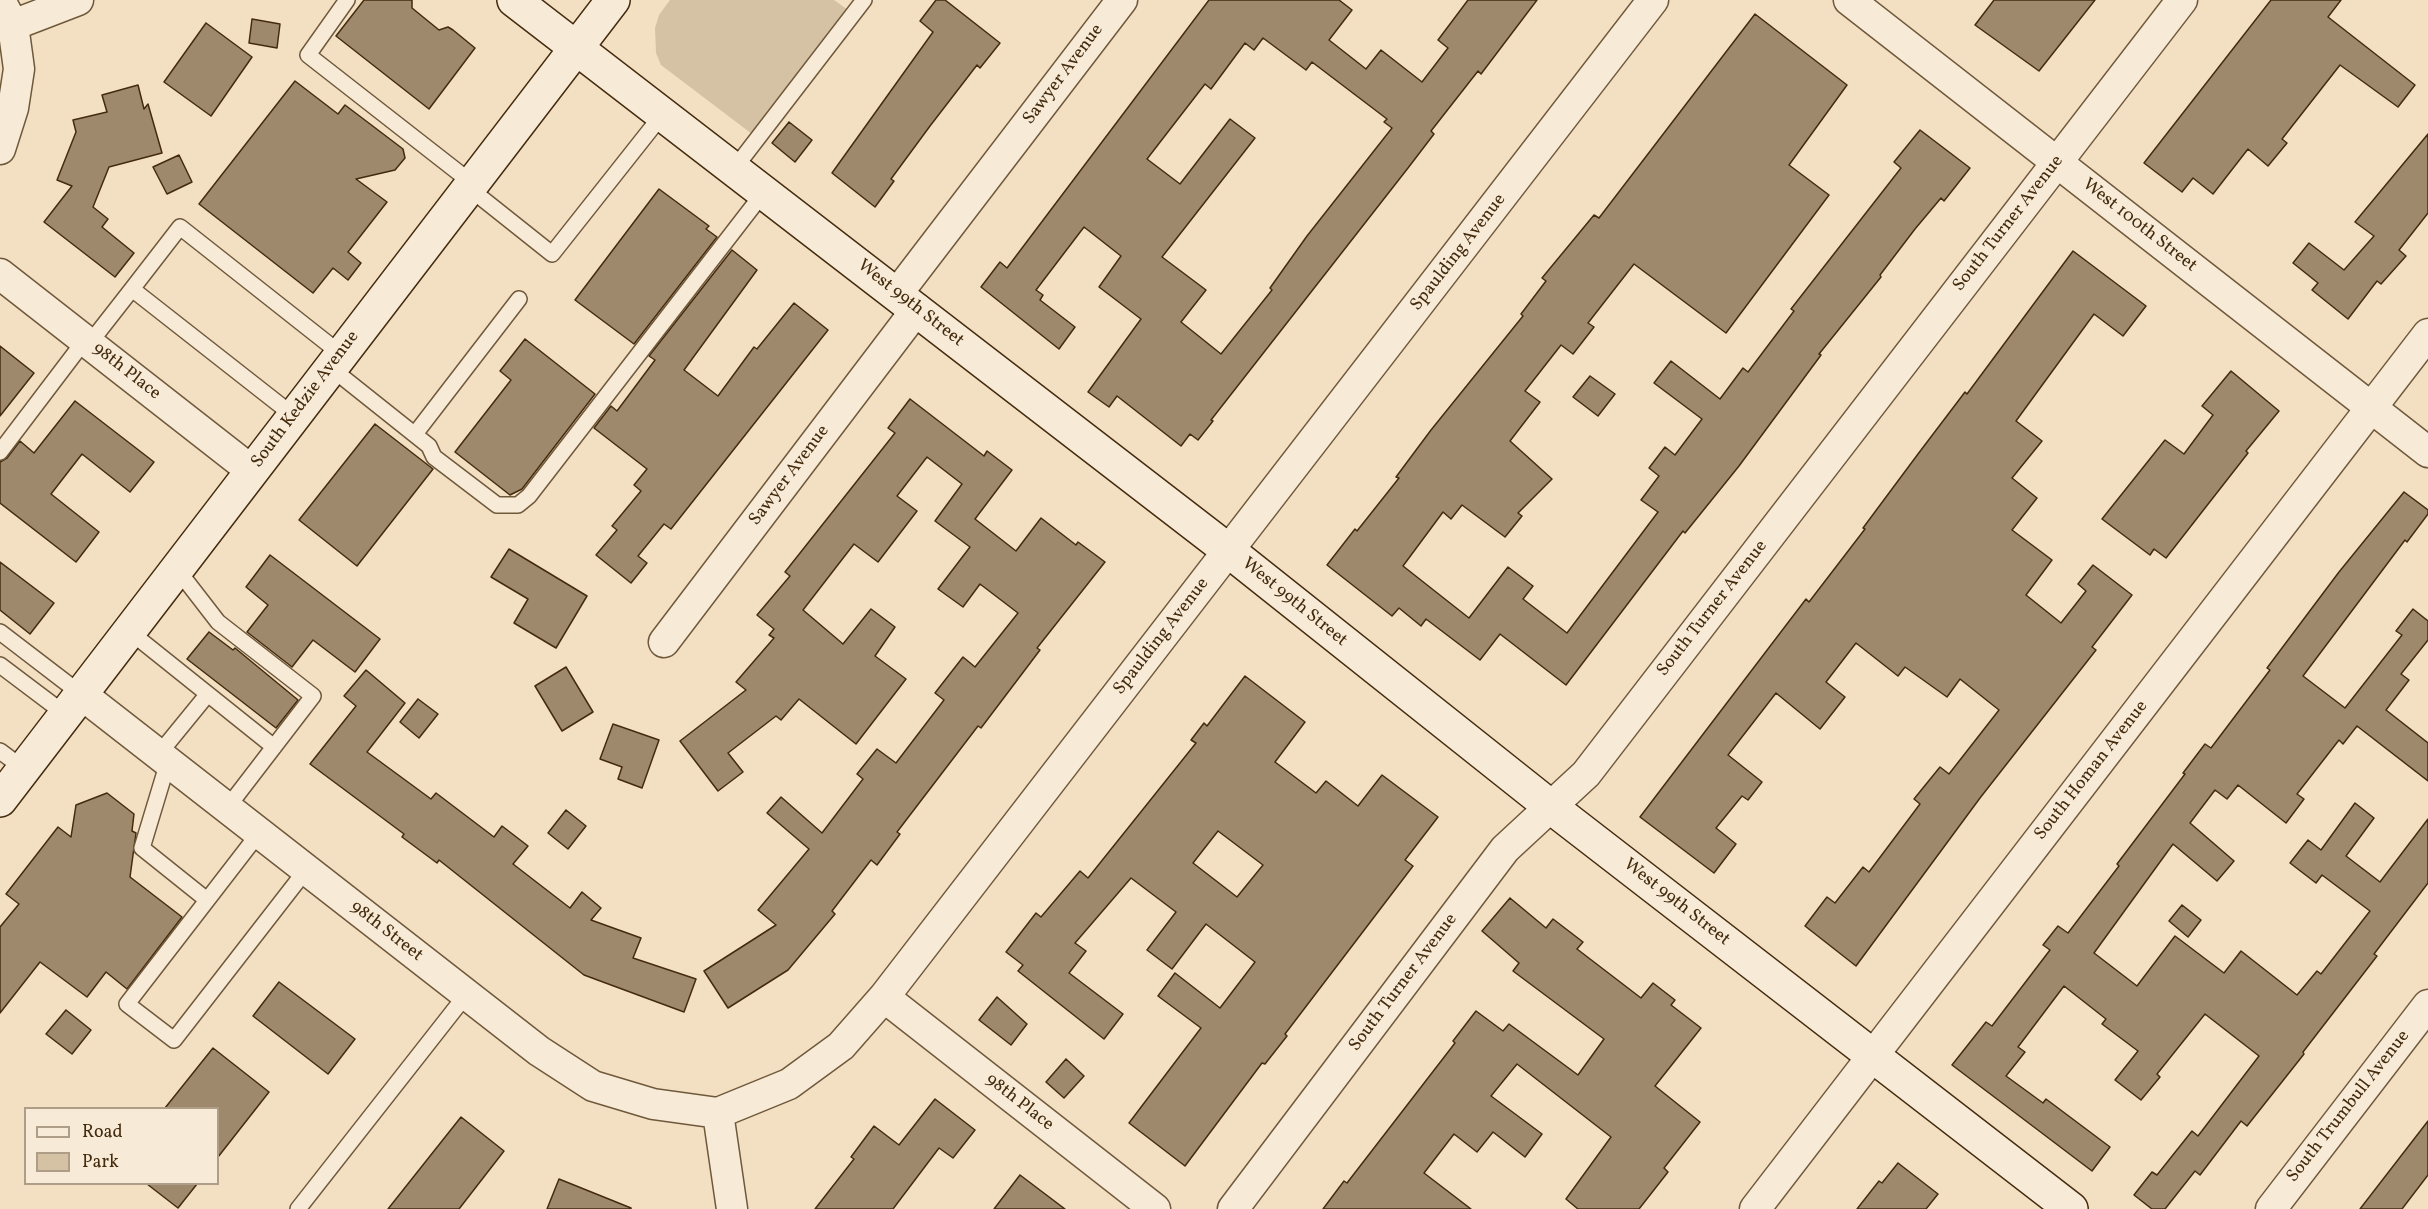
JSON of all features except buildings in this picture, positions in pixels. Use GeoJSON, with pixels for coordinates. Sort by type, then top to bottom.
{"type":"FeatureCollection","features":[{"type":"Feature","properties":{"kind":"street"},"geometry":{"type":"LineString","coordinates":[[0,149],[13,108],[19,69],[7,13],[78,0]]}},
{"type":"Feature","properties":{"kind":"street","name":"West 99th Street"},"geometry":{"type":"LineString","coordinates":[[514,0],[1229,550],[1551,807],[2071,1209]]}},
{"type":"Feature","properties":{"kind":"street","name":"South Kedzie Avenue"},"geometry":{"type":"LineString","coordinates":[[0,800],[12,760],[73,704],[613,0]]}},
{"type":"Feature","properties":{"kind":"street","name":"Sawyer Avenue"},"geometry":{"type":"LineString","coordinates":[[664,642],[1122,0]]}},
{"type":"Feature","properties":{"kind":"street","name":"Spaulding Avenue"},"geometry":{"type":"LineString","coordinates":[[718,1113],[789,1084],[842,1046],[884,996],[1653,0]]}},
{"type":"Feature","properties":{"kind":"street","name":"West 100th Street"},"geometry":{"type":"LineString","coordinates":[[1849,0],[2428,452]]}},
{"type":"Feature","properties":{"kind":"street","name":"South Turner Avenue"},"geometry":{"type":"LineString","coordinates":[[1233,1209],[1505,849],[1586,774],[2182,0]]}},
{"type":"Feature","properties":{"kind":"street","name":"98th Place"},"geometry":{"type":"LineString","coordinates":[[0,274],[252,471]]}},
{"type":"Feature","properties":{"kind":"street","name":"South Homan Avenue"},"geometry":{"type":"LineString","coordinates":[[1755,1209],[2428,334]]}},
{"type":"Feature","properties":{"kind":"street","name":"98th Street"},"geometry":{"type":"LineString","coordinates":[[73,704],[163,758],[539,1051],[593,1086],[653,1104],[718,1113]]}},
{"type":"Feature","properties":{"kind":"street","name":"98th Place"},"geometry":{"type":"LineString","coordinates":[[884,996],[1155,1209]]}},
{"type":"Feature","properties":{"kind":"street","name":"South Trumbull Avenue"},"geometry":{"type":"LineString","coordinates":[[2271,1209],[2428,1005]]}},
{"type":"Feature","properties":{"kind":"street"},"geometry":{"type":"LineString","coordinates":[[718,1113],[732,1209]]}},
{"type":"Feature","properties":{"kind":"lane"},"geometry":{"type":"LineString","coordinates":[[347,0],[308,55],[552,254],[662,114]]}},
{"type":"Feature","properties":{"kind":"lane"},"geometry":{"type":"LineString","coordinates":[[734,170],[864,0]]}},
{"type":"Feature","properties":{"kind":"lane"},"geometry":{"type":"LineString","coordinates":[[0,452],[180,227],[336,361],[429,446],[434,457],[497,505],[518,505],[529,496],[764,192]]}},
{"type":"Feature","properties":{"kind":"lane"},"geometry":{"type":"LineString","coordinates":[[132,289],[294,416]]}},
{"type":"Feature","properties":{"kind":"lane"},"geometry":{"type":"LineString","coordinates":[[415,434],[519,299]]}},
{"type":"Feature","properties":{"kind":"lane"},"geometry":{"type":"LineString","coordinates":[[177,569],[218,622],[313,696],[227,808]]}},
{"type":"Feature","properties":{"kind":"lane"},"geometry":{"type":"LineString","coordinates":[[129,631],[274,747]]}},
{"type":"Feature","properties":{"kind":"lane"},"geometry":{"type":"LineString","coordinates":[[0,632],[73,704]]}},
{"type":"Feature","properties":{"kind":"lane"},"geometry":{"type":"LineString","coordinates":[[0,665],[73,704]]}},
{"type":"Feature","properties":{"kind":"lane"},"geometry":{"type":"LineString","coordinates":[[207,695],[163,758],[142,848],[207,900]]}},
{"type":"Feature","properties":{"kind":"lane"},"geometry":{"type":"LineString","coordinates":[[259,833],[127,1004],[174,1040],[306,870]]}},
{"type":"Feature","properties":{"kind":"lane"},"geometry":{"type":"LineString","coordinates":[[297,1209],[466,995]]}},
{"type":"Feature","properties":{"kind":"green space"},"geometry":{"type":"Polygon","coordinates":[[[670,0],[834,0],[848,10],[752,134],[661,65],[656,53],[655,28],[659,15],[670,0]]]}}]}
